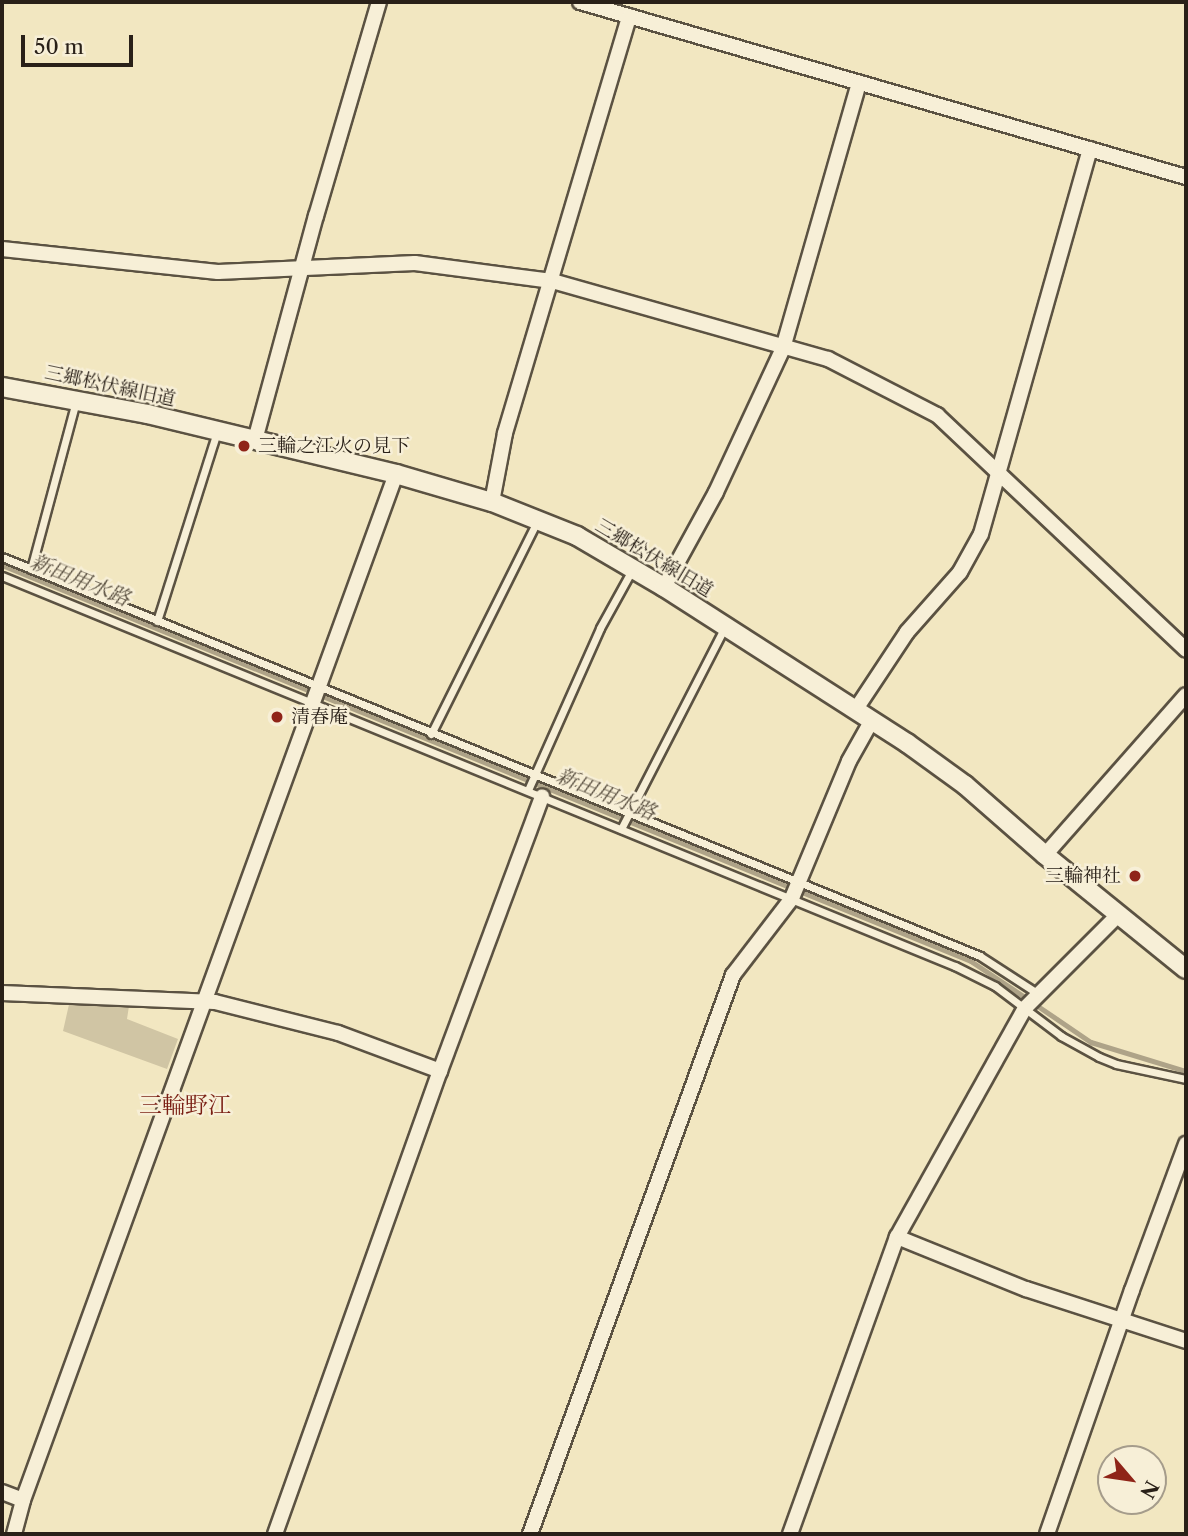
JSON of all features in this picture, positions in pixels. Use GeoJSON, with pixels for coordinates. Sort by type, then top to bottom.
{"type":"FeatureCollection","features":[{"type":"Feature","properties":{"kind":"street"},"geometry":{"type":"LineString","coordinates":[[255,440],[379,2]]}},
{"type":"Feature","properties":{"kind":"street"},"geometry":{"type":"LineString","coordinates":[[580,2],[1186,177]]}},
{"type":"Feature","properties":{"kind":"street"},"geometry":{"type":"LineString","coordinates":[[492,502],[505,433],[629,16]]}},
{"type":"Feature","properties":{"kind":"street"},"geometry":{"type":"LineString","coordinates":[[664,587],[716,492],[783,348],[859,83]]}},
{"type":"Feature","properties":{"kind":"street"},"geometry":{"type":"LineString","coordinates":[[856,709],[907,632],[960,572],[981,534],[1090,149]]}},
{"type":"Feature","properties":{"kind":"street"},"geometry":{"type":"LineString","coordinates":[[2,249],[218,272],[415,263],[552,281],[608,294],[783,348],[828,359],[937,415],[1186,650]]}},
{"type":"Feature","properties":{"kind":"street","name":"三郷松伏線旧道"},"geometry":{"type":"LineString","coordinates":[[2,387],[76,398],[396,474],[492,502],[577,536],[664,587],[856,709],[957,779],[1045,855],[1186,969]]}},
{"type":"Feature","properties":{"kind":"street"},"geometry":{"type":"LineString","coordinates":[[13,1534],[23,1500],[396,474]]}},
{"type":"Feature","properties":{"kind":"street"},"geometry":{"type":"LineString","coordinates":[[1045,855],[1186,695]]}},
{"type":"Feature","properties":{"kind":"street"},"geometry":{"type":"LineString","coordinates":[[530,1534],[733,975],[792,898],[849,761],[872,720]]}},
{"type":"Feature","properties":{"kind":"street"},"geometry":{"type":"LineString","coordinates":[[275,1534],[440,1070],[542,796]]}},
{"type":"Feature","properties":{"kind":"street"},"geometry":{"type":"LineString","coordinates":[[790,1534],[897,1237],[1025,1008],[1037,993],[1118,915]]}},
{"type":"Feature","properties":{"kind":"street"},"geometry":{"type":"LineString","coordinates":[[2,993],[204,1000],[338,1033],[440,1070]]}},
{"type":"Feature","properties":{"kind":"street"},"geometry":{"type":"LineString","coordinates":[[1047,1534],[1186,1144]]}},
{"type":"Feature","properties":{"kind":"street"},"geometry":{"type":"LineString","coordinates":[[897,1237],[1026,1289],[1186,1341]]}},
{"type":"Feature","properties":{"kind":"street"},"geometry":{"type":"LineString","coordinates":[[2,1492],[23,1500]]}},
{"type":"Feature","properties":{"kind":"lane"},"geometry":{"type":"LineString","coordinates":[[31,569],[76,398]]}},
{"type":"Feature","properties":{"kind":"lane"},"geometry":{"type":"LineString","coordinates":[[157,621],[217,432]]}},
{"type":"Feature","properties":{"kind":"lane"},"geometry":{"type":"LineString","coordinates":[[431,734],[538,519]]}},
{"type":"Feature","properties":{"kind":"lane"},"geometry":{"type":"LineString","coordinates":[[2,557],[980,956],[1037,993]]}},
{"type":"Feature","properties":{"kind":"lane"},"geometry":{"type":"LineString","coordinates":[[528,790],[600,628],[633,568]]}},
{"type":"Feature","properties":{"kind":"lane"},"geometry":{"type":"LineString","coordinates":[[2,576],[964,970],[995,986],[1061,1035],[1099,1057],[1116,1064],[1186,1079]]}},
{"type":"Feature","properties":{"kind":"lane"},"geometry":{"type":"LineString","coordinates":[[621,829],[726,627]]}},
{"type":"Feature","properties":{"kind":"lane"},"geometry":{"type":"LineString","coordinates":[[699,860],[707,845]]}},
{"type":"Feature","properties":{"kind":"shaded area"},"geometry":{"type":"Polygon","coordinates":[[[70,1000],[129,1006],[127,1019],[178,1039],[167,1069],[63,1031],[70,1000]]]}},
{"type":"Feature","properties":{"kind":"waterway","name":"新田用水路"},"geometry":{"type":"LineString","coordinates":[[2,565],[971,961],[1028,999]]}},
{"type":"Feature","properties":{"kind":"waterway","name":"新田用水路"},"geometry":{"type":"LineString","coordinates":[[1035,1004],[1091,1042],[1186,1071]]}},
{"type":"Feature","properties":{"kind":"place","name":"三輪之江火の見下"},"geometry":{"type":"Point","coordinates":[244,446]}},
{"type":"Feature","properties":{"kind":"place","name":"清春庵"},"geometry":{"type":"Point","coordinates":[277,717]}},
{"type":"Feature","properties":{"kind":"place","name":"三輪神社"},"geometry":{"type":"Point","coordinates":[1135,876]}},
{"type":"Feature","properties":{"kind":"district","name":"三輪野江"},"geometry":{"type":"Point","coordinates":[185,1105]}}]}
